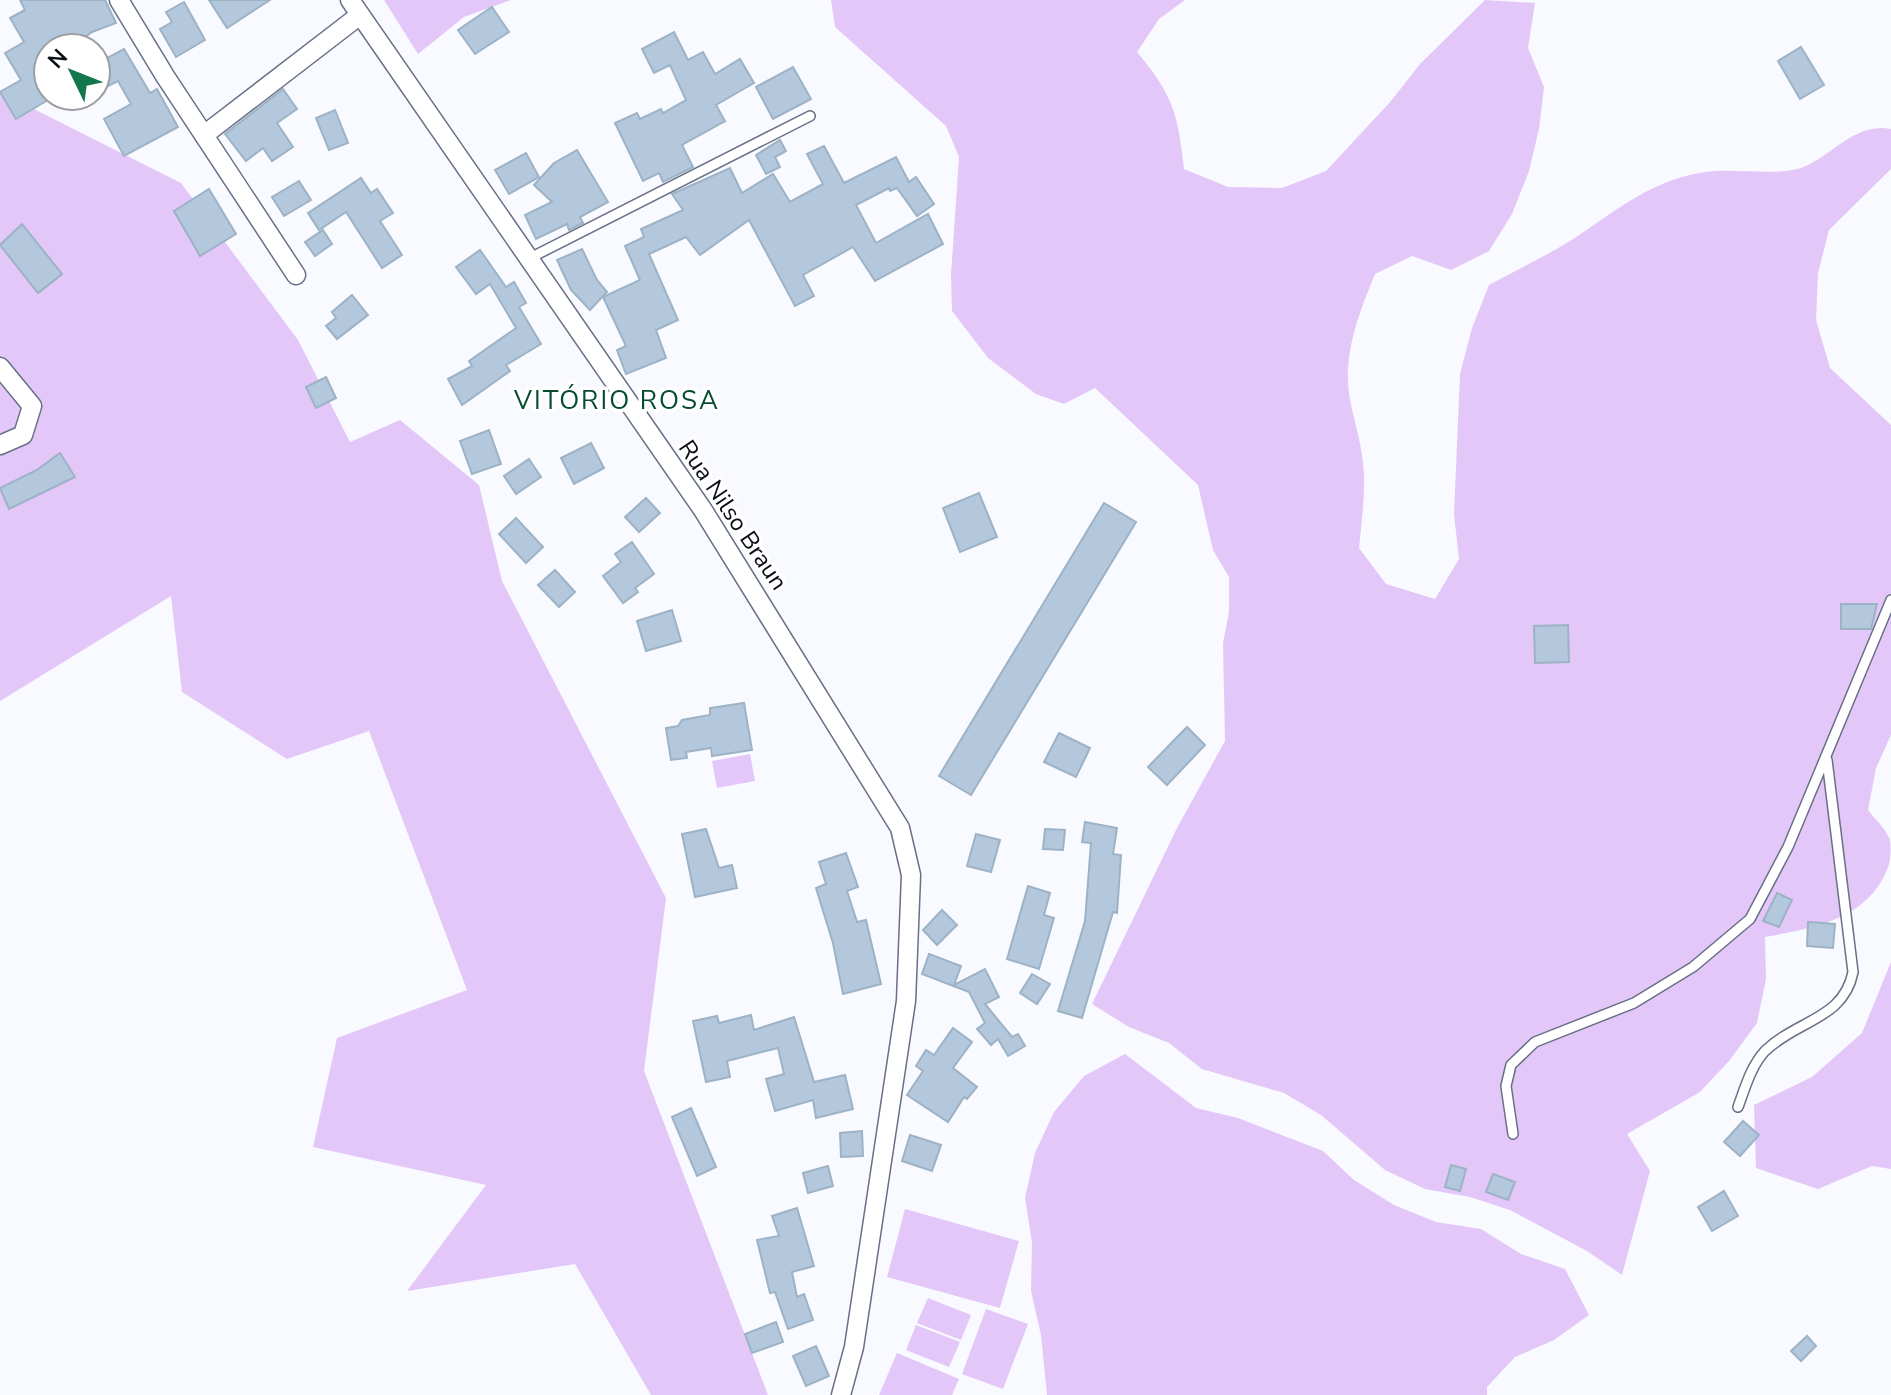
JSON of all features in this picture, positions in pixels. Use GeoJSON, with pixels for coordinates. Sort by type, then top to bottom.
{"type":"FeatureCollection","features":[{"type":"Feature","properties":{"kind":"street"},"geometry":{"type":"LineString","coordinates":[[119,0],[296,275]]}},
{"type":"Feature","properties":{"kind":"street"},"geometry":{"type":"LineString","coordinates":[[204,135],[355,8]]}},
{"type":"Feature","properties":{"kind":"street","name":"Rua Nilso Braun"},"geometry":{"type":"LineString","coordinates":[[355,8],[703,510],[900,828],[911,875],[906,1001],[854,1347],[841,1395]]}},
{"type":"Feature","properties":{"kind":"street"},"geometry":{"type":"LineString","coordinates":[[0,367],[32,406],[23,435],[0,445]]}},
{"type":"Feature","properties":{"kind":"lane"},"geometry":{"type":"LineString","coordinates":[[528,259],[810,116]]}},
{"type":"Feature","properties":{"kind":"lane"},"geometry":{"type":"LineString","coordinates":[[1513,1134],[1506,1086],[1511,1065],[1535,1042],[1634,1003],[1693,967],[1750,919],[1788,847],[1891,600]]}},
{"type":"Feature","properties":{"kind":"lane"},"geometry":{"type":"LineString","coordinates":[[1738,1107],[1763,1054],[1789,1031],[1838,1006],[1849,990],[1853,972],[1826,756]]}},
{"type":"Feature","properties":{"kind":"shaded area"},"geometry":{"type":"Polygon","coordinates":[[[384,0],[511,0],[464,17],[418,54],[384,0]]]}},
{"type":"Feature","properties":{"kind":"shaded area"},"geometry":{"type":"Polygon","coordinates":[[[831,0],[1185,0],[1159,19],[1137,52],[1159,81],[1172,106],[1184,169],[1228,187],[1282,188],[1326,171],[1391,101],[1420,64],[1485,0],[1535,3],[1528,48],[1544,87],[1539,129],[1529,171],[1512,214],[1489,251],[1451,270],[1412,256],[1375,274],[1351,344],[1349,391],[1364,478],[1359,548],[1386,584],[1435,599],[1459,559],[1454,514],[1460,374],[1472,328],[1489,285],[1560,247],[1647,191],[1681,177],[1711,171],[1773,172],[1797,169],[1809,165],[1853,136],[1877,128],[1891,129],[1891,169],[1829,230],[1818,273],[1816,320],[1830,368],[1891,425],[1891,735],[1876,768],[1868,810],[1890,840],[1889,863],[1878,887],[1852,911],[1819,925],[1765,937],[1766,979],[1757,1023],[1729,1061],[1700,1092],[1627,1134],[1650,1171],[1622,1275],[1587,1251],[1510,1210],[1470,1197],[1425,1189],[1385,1170],[1321,1115],[1284,1093],[1202,1069],[1169,1043],[1129,1027],[1092,1004],[1177,828],[1225,741],[1223,643],[1229,612],[1229,577],[1213,550],[1198,485],[1095,388],[1064,404],[1036,394],[988,358],[952,311],[951,275],[959,157],[946,126],[835,27],[831,0]]]}},
{"type":"Feature","properties":{"kind":"shaded area"},"geometry":{"type":"Polygon","coordinates":[[[0,92],[32,108],[32,112],[40,112],[181,183],[298,340],[350,442],[400,420],[479,485],[502,581],[666,898],[644,1071],[768,1395],[651,1395],[575,1264],[407,1291],[486,1185],[313,1147],[337,1038],[467,990],[369,731],[287,759],[182,692],[171,596],[0,701],[0,92]]]}},
{"type":"Feature","properties":{"kind":"shaded area"},"geometry":{"type":"Polygon","coordinates":[[[750,754],[755,781],[717,788],[712,761],[750,754]]]}},
{"type":"Feature","properties":{"kind":"shaded area"},"geometry":{"type":"Polygon","coordinates":[[[1891,962],[1891,1169],[1872,1166],[1818,1189],[1756,1168],[1754,1105],[1812,1077],[1862,1033],[1891,962]]]}},
{"type":"Feature","properties":{"kind":"shaded area"},"geometry":{"type":"Polygon","coordinates":[[[1125,1054],[1196,1108],[1238,1118],[1323,1151],[1354,1180],[1394,1205],[1436,1222],[1481,1229],[1521,1254],[1565,1269],[1589,1315],[1554,1340],[1515,1357],[1487,1387],[1487,1395],[1047,1395],[1041,1335],[1031,1291],[1032,1243],[1025,1198],[1035,1153],[1054,1112],[1084,1076],[1125,1054]]]}},
{"type":"Feature","properties":{"kind":"shaded area"},"geometry":{"type":"Polygon","coordinates":[[[905,1209],[1019,1241],[1000,1308],[887,1277],[905,1209]]]}},
{"type":"Feature","properties":{"kind":"shaded area"},"geometry":{"type":"Polygon","coordinates":[[[928,1298],[971,1315],[961,1340],[917,1323],[928,1298]]]}},
{"type":"Feature","properties":{"kind":"shaded area"},"geometry":{"type":"Polygon","coordinates":[[[986,1309],[1028,1324],[1003,1389],[962,1374],[986,1309]]]}},
{"type":"Feature","properties":{"kind":"shaded area"},"geometry":{"type":"Polygon","coordinates":[[[916,1325],[960,1342],[949,1367],[906,1350],[916,1325]]]}},
{"type":"Feature","properties":{"kind":"shaded area"},"geometry":{"type":"Polygon","coordinates":[[[897,1353],[959,1379],[952,1395],[879,1395],[897,1353]]]}},
{"type":"Feature","properties":{"kind":"building"},"geometry":{"type":"Polygon","coordinates":[[[20,0],[105,0],[116,23],[92,32],[32,32],[32,110],[16,119],[0,92],[21,80],[5,53],[24,42],[10,18],[25,10],[20,0]]]}},
{"type":"Feature","properties":{"kind":"building"},"geometry":{"type":"Polygon","coordinates":[[[209,0],[270,0],[227,28],[209,0]]]}},
{"type":"Feature","properties":{"kind":"building"},"geometry":{"type":"Polygon","coordinates":[[[184,2],[205,40],[176,57],[160,29],[172,22],[166,12],[184,2]]]}},
{"type":"Feature","properties":{"kind":"building"},"geometry":{"type":"Polygon","coordinates":[[[492,7],[509,32],[475,54],[458,30],[492,7]]]}},
{"type":"Feature","properties":{"kind":"building"},"geometry":{"type":"Polygon","coordinates":[[[674,32],[688,60],[703,52],[715,74],[740,59],[754,83],[716,105],[725,121],[682,145],[693,167],[663,182],[659,173],[643,181],[615,123],[637,113],[640,119],[661,109],[663,113],[686,100],[670,65],[654,73],[642,49],[674,32]]]}},
{"type":"Feature","properties":{"kind":"building"},"geometry":{"type":"Polygon","coordinates":[[[1801,47],[1824,85],[1800,99],[1778,61],[1801,47]]]}},
{"type":"Feature","properties":{"kind":"building"},"geometry":{"type":"Polygon","coordinates":[[[124,49],[150,93],[157,89],[178,127],[124,156],[104,119],[131,104],[118,81],[112,84],[112,55],[124,49]]]}},
{"type":"Feature","properties":{"kind":"building"},"geometry":{"type":"Polygon","coordinates":[[[793,67],[811,99],[773,119],[756,87],[793,67]]]}},
{"type":"Feature","properties":{"kind":"building"},"geometry":{"type":"Polygon","coordinates":[[[283,89],[297,109],[277,123],[293,147],[272,161],[263,148],[246,161],[225,134],[283,89]]]}},
{"type":"Feature","properties":{"kind":"building"},"geometry":{"type":"Polygon","coordinates":[[[335,110],[348,143],[329,150],[316,118],[335,110]]]}},
{"type":"Feature","properties":{"kind":"building"},"geometry":{"type":"Polygon","coordinates":[[[780,140],[786,151],[775,157],[780,167],[766,174],[756,155],[780,140]]]}},
{"type":"Feature","properties":{"kind":"building"},"geometry":{"type":"Polygon","coordinates":[[[824,146],[844,183],[896,157],[909,182],[916,177],[934,204],[917,216],[897,188],[890,191],[889,188],[856,205],[876,243],[928,214],[943,244],[875,281],[853,247],[803,275],[814,296],[795,306],[749,220],[700,255],[686,237],[649,254],[678,320],[656,330],[666,358],[626,374],[617,350],[626,346],[603,297],[640,280],[625,246],[644,237],[641,229],[683,210],[672,194],[730,168],[742,193],[773,174],[790,202],[823,184],[807,154],[824,146]]]}},
{"type":"Feature","properties":{"kind":"building"},"geometry":{"type":"Polygon","coordinates":[[[577,150],[608,202],[580,217],[583,223],[569,230],[567,224],[536,239],[525,215],[552,202],[534,185],[554,163],[577,150]]]}},
{"type":"Feature","properties":{"kind":"building"},"geometry":{"type":"Polygon","coordinates":[[[526,153],[539,177],[509,194],[495,170],[526,153]]]}},
{"type":"Feature","properties":{"kind":"building"},"geometry":{"type":"Polygon","coordinates":[[[361,178],[371,193],[377,189],[393,213],[380,221],[402,255],[382,268],[346,212],[319,230],[308,213],[361,178]]]}},
{"type":"Feature","properties":{"kind":"building"},"geometry":{"type":"Polygon","coordinates":[[[299,181],[311,200],[284,216],[272,197],[299,181]]]}},
{"type":"Feature","properties":{"kind":"building"},"geometry":{"type":"Polygon","coordinates":[[[209,189],[236,234],[200,256],[174,211],[209,189]]]}},
{"type":"Feature","properties":{"kind":"building"},"geometry":{"type":"Polygon","coordinates":[[[22,224],[62,274],[38,293],[0,245],[22,224]]]}},
{"type":"Feature","properties":{"kind":"building"},"geometry":{"type":"Polygon","coordinates":[[[323,230],[332,244],[315,256],[305,242],[323,230]]]}},
{"type":"Feature","properties":{"kind":"building"},"geometry":{"type":"Polygon","coordinates":[[[582,249],[597,280],[607,292],[590,310],[571,290],[557,260],[582,249]]]}},
{"type":"Feature","properties":{"kind":"building"},"geometry":{"type":"Polygon","coordinates":[[[480,250],[506,287],[514,282],[526,303],[519,307],[541,344],[506,365],[510,371],[462,405],[448,379],[472,366],[469,361],[516,328],[490,284],[476,294],[456,267],[480,250]]]}},
{"type":"Feature","properties":{"kind":"building"},"geometry":{"type":"Polygon","coordinates":[[[352,295],[368,315],[337,339],[326,326],[336,318],[332,312],[352,295]]]}},
{"type":"Feature","properties":{"kind":"building"},"geometry":{"type":"Polygon","coordinates":[[[326,377],[336,398],[316,408],[306,387],[326,377]]]}},
{"type":"Feature","properties":{"kind":"building"},"geometry":{"type":"Polygon","coordinates":[[[489,430],[501,464],[472,474],[460,441],[489,430]]]}},
{"type":"Feature","properties":{"kind":"building"},"geometry":{"type":"Polygon","coordinates":[[[591,443],[604,468],[574,484],[561,458],[591,443]]]}},
{"type":"Feature","properties":{"kind":"building"},"geometry":{"type":"Polygon","coordinates":[[[60,453],[75,477],[9,509],[0,488],[37,470],[60,453]]]}},
{"type":"Feature","properties":{"kind":"building"},"geometry":{"type":"Polygon","coordinates":[[[529,459],[541,477],[516,494],[504,476],[529,459]]]}},
{"type":"Feature","properties":{"kind":"building"},"geometry":{"type":"Polygon","coordinates":[[[979,493],[997,537],[960,552],[943,508],[979,493]]]}},
{"type":"Feature","properties":{"kind":"building"},"geometry":{"type":"Polygon","coordinates":[[[646,498],[660,513],[639,532],[625,517],[646,498]]]}},
{"type":"Feature","properties":{"kind":"building"},"geometry":{"type":"Polygon","coordinates":[[[1104,503],[1136,522],[971,795],[939,776],[1104,503]]]}},
{"type":"Feature","properties":{"kind":"building"},"geometry":{"type":"Polygon","coordinates":[[[516,518],[543,547],[526,563],[499,534],[516,518]]]}},
{"type":"Feature","properties":{"kind":"building"},"geometry":{"type":"Polygon","coordinates":[[[632,542],[654,574],[635,588],[638,592],[623,603],[603,576],[621,562],[615,554],[632,542]]]}},
{"type":"Feature","properties":{"kind":"building"},"geometry":{"type":"Polygon","coordinates":[[[555,570],[575,592],[559,607],[538,585],[555,570]]]}},
{"type":"Feature","properties":{"kind":"building"},"geometry":{"type":"Polygon","coordinates":[[[1841,604],[1877,604],[1871,629],[1841,629],[1841,604]]]}},
{"type":"Feature","properties":{"kind":"building"},"geometry":{"type":"Polygon","coordinates":[[[672,610],[681,641],[646,651],[637,621],[672,610]]]}},
{"type":"Feature","properties":{"kind":"building"},"geometry":{"type":"Polygon","coordinates":[[[1568,625],[1569,662],[1535,663],[1534,626],[1568,625]]]}},
{"type":"Feature","properties":{"kind":"building"},"geometry":{"type":"Polygon","coordinates":[[[744,703],[752,750],[712,756],[711,748],[686,752],[687,758],[671,760],[666,728],[678,726],[682,720],[710,715],[710,708],[744,703]]]}},
{"type":"Feature","properties":{"kind":"building"},"geometry":{"type":"Polygon","coordinates":[[[1187,727],[1205,745],[1167,785],[1148,767],[1187,727]]]}},
{"type":"Feature","properties":{"kind":"building"},"geometry":{"type":"Polygon","coordinates":[[[1059,733],[1090,748],[1076,777],[1044,762],[1059,733]]]}},
{"type":"Feature","properties":{"kind":"building"},"geometry":{"type":"Polygon","coordinates":[[[1085,822],[1117,828],[1113,854],[1121,855],[1117,913],[1113,912],[1082,1018],[1058,1011],[1085,921],[1091,843],[1082,842],[1085,822]]]}},
{"type":"Feature","properties":{"kind":"building"},"geometry":{"type":"Polygon","coordinates":[[[706,829],[719,868],[732,865],[737,888],[695,897],[682,834],[706,829]]]}},
{"type":"Feature","properties":{"kind":"building"},"geometry":{"type":"Polygon","coordinates":[[[1045,829],[1065,830],[1063,850],[1043,849],[1045,829]]]}},
{"type":"Feature","properties":{"kind":"building"},"geometry":{"type":"Polygon","coordinates":[[[976,834],[1000,840],[991,872],[967,866],[976,834]]]}},
{"type":"Feature","properties":{"kind":"building"},"geometry":{"type":"Polygon","coordinates":[[[846,853],[858,887],[847,891],[857,922],[866,920],[881,984],[843,994],[833,943],[816,888],[826,884],[819,862],[846,853]]]}},
{"type":"Feature","properties":{"kind":"building"},"geometry":{"type":"Polygon","coordinates":[[[1028,886],[1050,893],[1044,915],[1054,918],[1039,969],[1007,959],[1028,886]]]}},
{"type":"Feature","properties":{"kind":"building"},"geometry":{"type":"Polygon","coordinates":[[[1777,893],[1792,900],[1779,927],[1763,921],[1777,893]]]}},
{"type":"Feature","properties":{"kind":"building"},"geometry":{"type":"Polygon","coordinates":[[[942,910],[957,925],[937,945],[923,930],[942,910]]]}},
{"type":"Feature","properties":{"kind":"building"},"geometry":{"type":"Polygon","coordinates":[[[1808,922],[1835,924],[1833,948],[1807,946],[1808,922]]]}},
{"type":"Feature","properties":{"kind":"building"},"geometry":{"type":"Polygon","coordinates":[[[929,954],[961,966],[954,985],[985,969],[999,997],[985,1004],[1012,1037],[1018,1034],[1025,1046],[1008,1056],[998,1039],[991,1045],[977,1029],[985,1023],[969,992],[922,974],[929,954]]]}},
{"type":"Feature","properties":{"kind":"building"},"geometry":{"type":"Polygon","coordinates":[[[1032,974],[1050,984],[1037,1004],[1020,993],[1032,974]]]}},
{"type":"Feature","properties":{"kind":"building"},"geometry":{"type":"Polygon","coordinates":[[[751,1015],[754,1030],[794,1017],[814,1082],[845,1075],[853,1109],[816,1118],[813,1100],[775,1111],[766,1079],[784,1074],[778,1048],[727,1061],[730,1077],[706,1082],[693,1021],[717,1016],[719,1023],[751,1015]]]}},
{"type":"Feature","properties":{"kind":"building"},"geometry":{"type":"Polygon","coordinates":[[[953,1028],[972,1042],[953,1068],[977,1087],[967,1099],[964,1097],[948,1122],[907,1095],[923,1071],[916,1066],[926,1050],[934,1055],[953,1028]]]}},
{"type":"Feature","properties":{"kind":"building"},"geometry":{"type":"Polygon","coordinates":[[[691,1108],[716,1167],[697,1176],[672,1117],[691,1108]]]}},
{"type":"Feature","properties":{"kind":"building"},"geometry":{"type":"Polygon","coordinates":[[[1743,1121],[1759,1135],[1740,1156],[1724,1142],[1743,1121]]]}},
{"type":"Feature","properties":{"kind":"building"},"geometry":{"type":"Polygon","coordinates":[[[862,1131],[863,1156],[841,1157],[840,1133],[862,1131]]]}},
{"type":"Feature","properties":{"kind":"building"},"geometry":{"type":"Polygon","coordinates":[[[910,1135],[941,1145],[932,1171],[902,1161],[910,1135]]]}},
{"type":"Feature","properties":{"kind":"building"},"geometry":{"type":"Polygon","coordinates":[[[1451,1165],[1466,1169],[1460,1191],[1445,1187],[1451,1165]]]}},
{"type":"Feature","properties":{"kind":"building"},"geometry":{"type":"Polygon","coordinates":[[[828,1166],[833,1186],[808,1193],[803,1173],[828,1166]]]}},
{"type":"Feature","properties":{"kind":"building"},"geometry":{"type":"Polygon","coordinates":[[[1493,1174],[1515,1182],[1508,1200],[1486,1192],[1493,1174]]]}},
{"type":"Feature","properties":{"kind":"building"},"geometry":{"type":"Polygon","coordinates":[[[1724,1191],[1738,1216],[1712,1231],[1698,1207],[1724,1191]]]}},
{"type":"Feature","properties":{"kind":"building"},"geometry":{"type":"Polygon","coordinates":[[[797,1208],[814,1266],[792,1272],[797,1297],[804,1294],[813,1320],[788,1329],[775,1292],[770,1293],[757,1240],[779,1236],[772,1216],[797,1208]]]}},
{"type":"Feature","properties":{"kind":"building"},"geometry":{"type":"Polygon","coordinates":[[[776,1322],[783,1342],[752,1353],[745,1334],[776,1322]]]}},
{"type":"Feature","properties":{"kind":"building"},"geometry":{"type":"Polygon","coordinates":[[[1807,1336],[1816,1346],[1801,1361],[1791,1351],[1807,1336]]]}},
{"type":"Feature","properties":{"kind":"building"},"geometry":{"type":"Polygon","coordinates":[[[816,1346],[829,1376],[806,1386],[793,1356],[816,1346]]]}},
{"type":"Feature","properties":{"kind":"district","name":"VITÓRIO ROSA"},"geometry":{"type":"Point","coordinates":[617,400]}}]}
